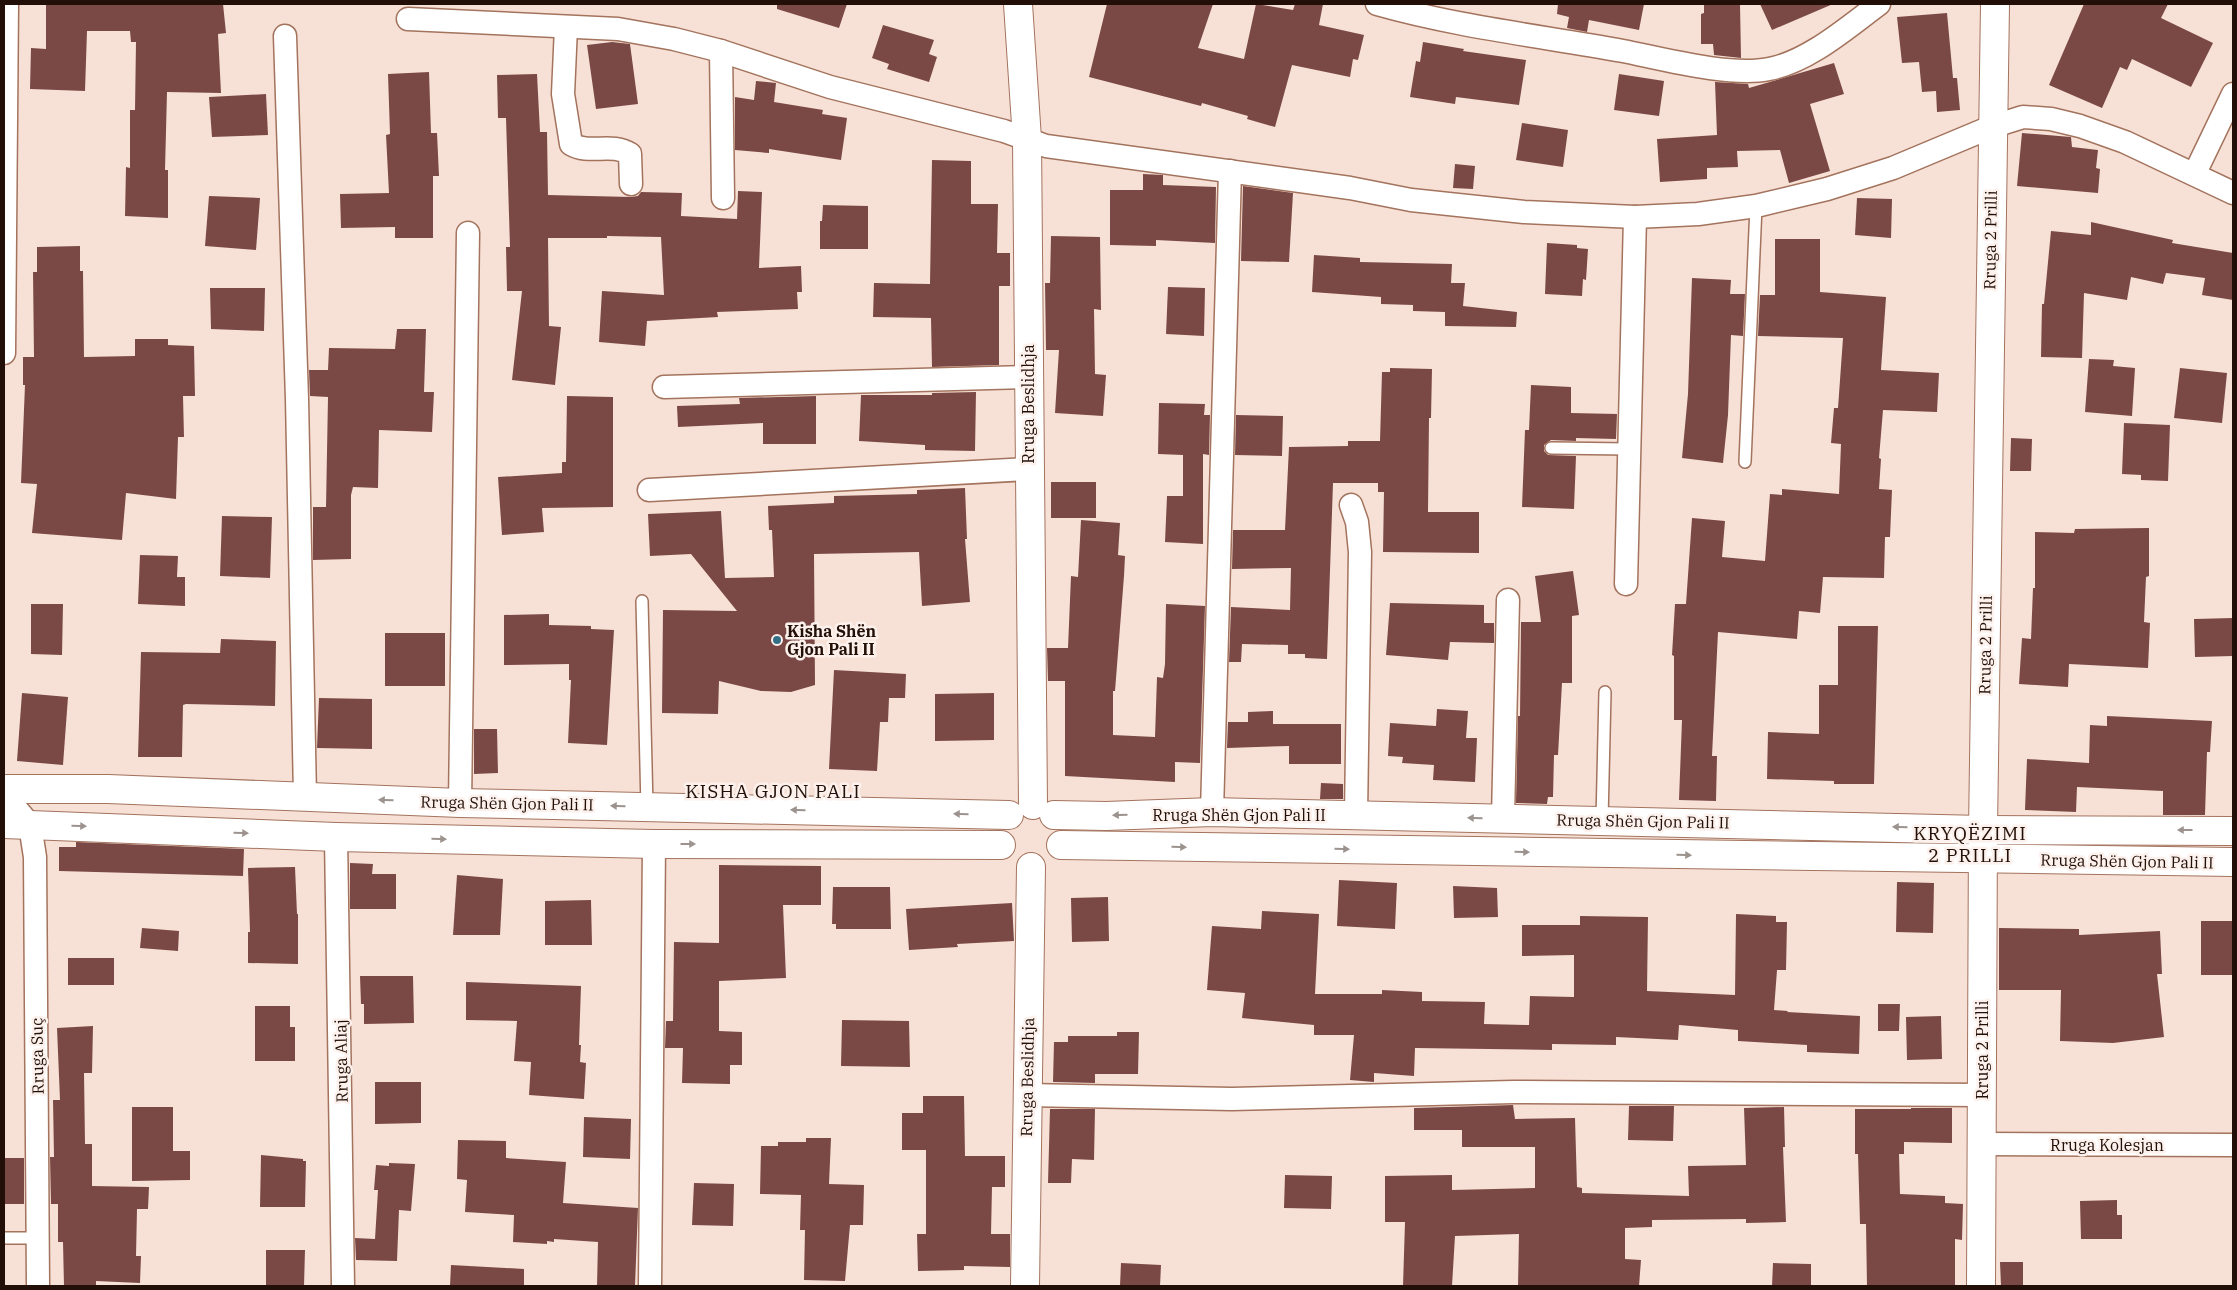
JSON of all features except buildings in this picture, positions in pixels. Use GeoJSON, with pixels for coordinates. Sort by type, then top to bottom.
{"type":"FeatureCollection","features":[{"type":"Feature","properties":{"kind":"street"},"geometry":{"type":"LineString","coordinates":[[4,353],[8,4]]}},
{"type":"Feature","properties":{"kind":"street","name":"Rruga Beslidhja"},"geometry":{"type":"LineString","coordinates":[[1018,4],[1027,139],[1032,812]]}},
{"type":"Feature","properties":{"kind":"street"},"geometry":{"type":"LineString","coordinates":[[1377,4],[1408,13],[1474,26],[1681,63],[1736,70],[1769,69],[1796,60],[1844,31],[1879,4]]}},
{"type":"Feature","properties":{"kind":"street","name":"Rruga 2 Prilli"},"geometry":{"type":"LineString","coordinates":[[1981,1286],[1983,830],[1994,4]]}},
{"type":"Feature","properties":{"kind":"street"},"geometry":{"type":"LineString","coordinates":[[408,19],[618,29],[674,39],[721,51],[830,87],[1004,131],[1046,146],[1350,188],[1411,200],[1524,212],[1635,217],[1698,214],[1756,206],[1827,189],[1893,168],[1991,127],[2023,117],[2051,119],[2080,126],[2125,142],[2195,173],[2233,193]]}},
{"type":"Feature","properties":{"kind":"street"},"geometry":{"type":"LineString","coordinates":[[566,27],[563,94],[571,144],[578,149],[621,148],[630,154],[631,184]]}},
{"type":"Feature","properties":{"kind":"street"},"geometry":{"type":"LineString","coordinates":[[285,36],[297,390],[305,798]]}},
{"type":"Feature","properties":{"kind":"street"},"geometry":{"type":"LineString","coordinates":[[721,51],[723,198]]}},
{"type":"Feature","properties":{"kind":"street"},"geometry":{"type":"LineString","coordinates":[[2195,173],[2233,94]]}},
{"type":"Feature","properties":{"kind":"street"},"geometry":{"type":"LineString","coordinates":[[1212,812],[1230,171]]}},
{"type":"Feature","properties":{"kind":"street"},"geometry":{"type":"LineString","coordinates":[[1626,584],[1635,217]]}},
{"type":"Feature","properties":{"kind":"street"},"geometry":{"type":"LineString","coordinates":[[460,803],[468,233]]}},
{"type":"Feature","properties":{"kind":"street"},"geometry":{"type":"LineString","coordinates":[[664,387],[1028,377]]}},
{"type":"Feature","properties":{"kind":"street"},"geometry":{"type":"LineString","coordinates":[[649,490],[1029,469]]}},
{"type":"Feature","properties":{"kind":"street"},"geometry":{"type":"LineString","coordinates":[[1351,505],[1357,522],[1360,552],[1356,815]]}},
{"type":"Feature","properties":{"kind":"street"},"geometry":{"type":"LineString","coordinates":[[1503,818],[1508,600]]}},
{"type":"Feature","properties":{"kind":"street","name":"Rruga Shën Gjon Pali II"},"geometry":{"type":"LineString","coordinates":[[4,789],[108,789],[305,798],[647,807],[1032,812],[1212,812],[1983,830],[2233,831]]}},
{"type":"Feature","properties":{"kind":"street"},"geometry":{"type":"LineString","coordinates":[[4,794],[17,825],[336,837],[654,844],[1001,844]]}},
{"type":"Feature","properties":{"kind":"street"},"geometry":{"type":"LineString","coordinates":[[1032,812],[1061,829],[1060,845],[1056,854],[1050,861],[1031,867],[1021,865],[1006,854],[1001,844],[1001,828],[1032,812]]}},
{"type":"Feature","properties":{"kind":"street","name":"Rruga Suç"},"geometry":{"type":"LineString","coordinates":[[17,825],[34,858],[38,1286]]}},
{"type":"Feature","properties":{"kind":"street","name":"Rruga Aliaj"},"geometry":{"type":"LineString","coordinates":[[336,837],[343,1286]]}},
{"type":"Feature","properties":{"kind":"street"},"geometry":{"type":"LineString","coordinates":[[650,1286],[654,844]]}},
{"type":"Feature","properties":{"kind":"street","name":"Rruga Shën Gjon Pali II"},"geometry":{"type":"LineString","coordinates":[[1060,845],[2233,862]]}},
{"type":"Feature","properties":{"kind":"street","name":"Rruga Beslidhja"},"geometry":{"type":"LineString","coordinates":[[1025,1286],[1031,867]]}},
{"type":"Feature","properties":{"kind":"street"},"geometry":{"type":"LineString","coordinates":[[1027,1096],[1232,1099],[1513,1092],[1982,1095]]}},
{"type":"Feature","properties":{"kind":"street","name":"Rruga Kolesjan"},"geometry":{"type":"LineString","coordinates":[[1981,1144],[2233,1145]]}},
{"type":"Feature","properties":{"kind":"lane"},"geometry":{"type":"LineString","coordinates":[[1745,462],[1756,206]]}},
{"type":"Feature","properties":{"kind":"lane"},"geometry":{"type":"LineString","coordinates":[[1551,448],[1628,450]]}},
{"type":"Feature","properties":{"kind":"lane"},"geometry":{"type":"LineString","coordinates":[[642,601],[647,807]]}},
{"type":"Feature","properties":{"kind":"lane"},"geometry":{"type":"LineString","coordinates":[[1602,820],[1605,692]]}},
{"type":"Feature","properties":{"kind":"lane"},"geometry":{"type":"LineString","coordinates":[[4,1238],[38,1238]]}},
{"type":"Feature","properties":{"kind":"place","name":"Kisha Shën Gjon Pali II"},"geometry":{"type":"Point","coordinates":[777,640]}},
{"type":"Feature","properties":{"kind":"district","name":"KISHA GJON PALI"},"geometry":{"type":"Point","coordinates":[773,791]}},
{"type":"Feature","properties":{"kind":"district","name":"KRYQËZIMI 2 PRILLI"},"geometry":{"type":"Point","coordinates":[1970,844]}}]}
